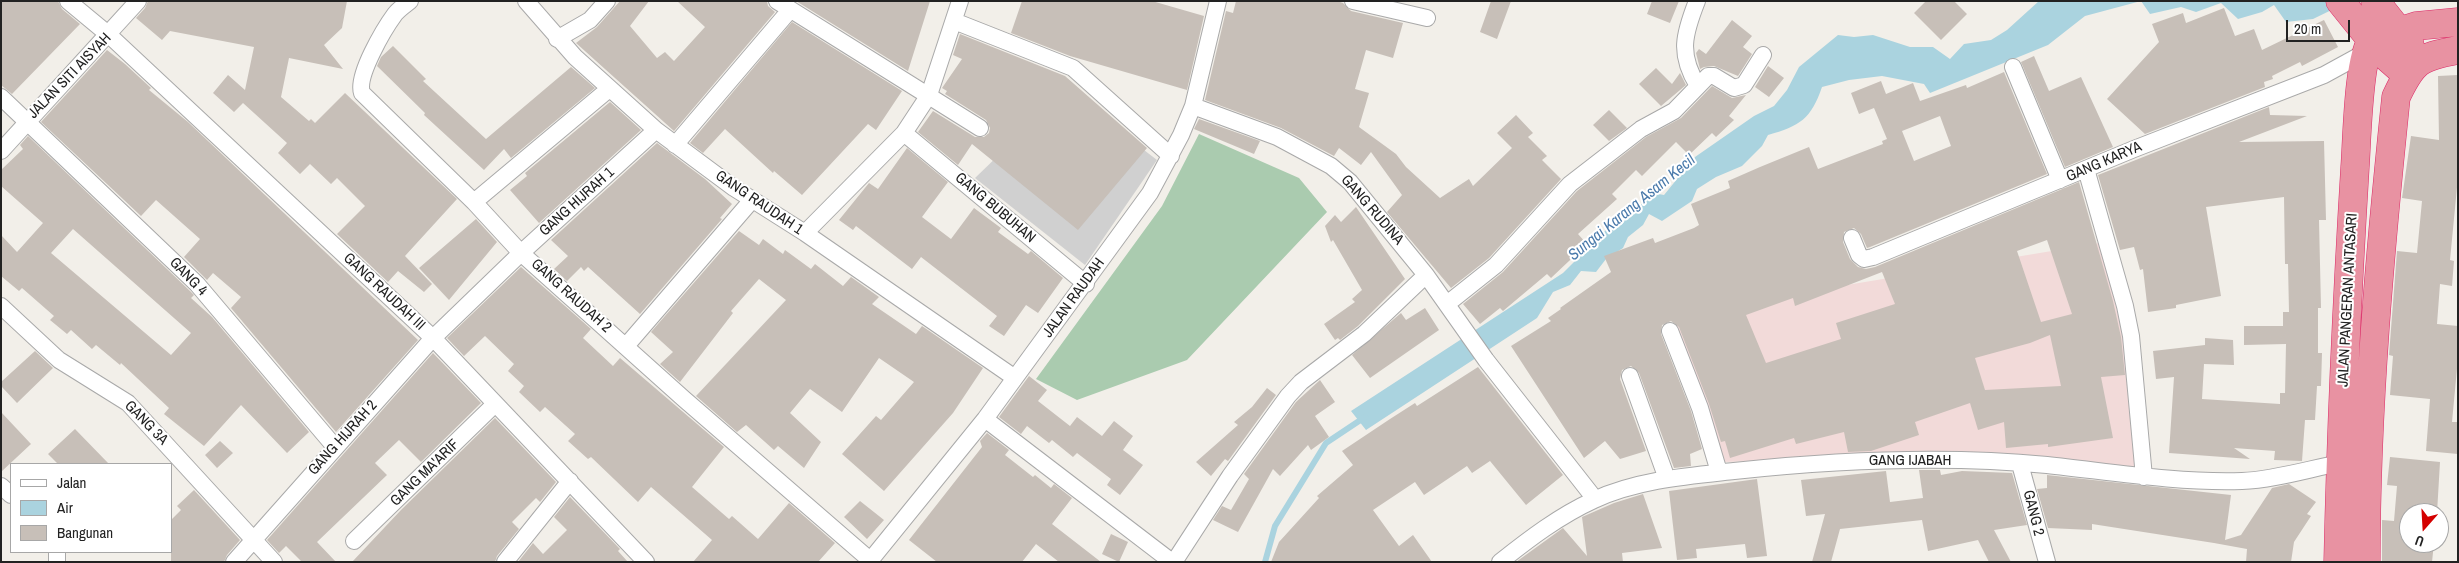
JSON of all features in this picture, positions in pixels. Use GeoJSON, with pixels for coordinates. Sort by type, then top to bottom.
{"type":"FeatureCollection","features":[{"type":"Feature","properties":{"kind":"highway"},"geometry":{"type":"LineString","coordinates":[[2377,4],[2398,32],[2408,77]]}},
{"type":"Feature","properties":{"kind":"highway"},"geometry":{"type":"LineString","coordinates":[[2346,10],[2369,46],[2408,77]]}},
{"type":"Feature","properties":{"kind":"highway"},"geometry":{"type":"LineString","coordinates":[[2369,46],[2398,32],[2416,26],[2458,22]]}},
{"type":"Feature","properties":{"kind":"highway","name":"JALAN PANGERAN ANTASARI"},"geometry":{"type":"LineString","coordinates":[[2338,562],[2340,464],[2358,120],[2369,46]]}},
{"type":"Feature","properties":{"kind":"highway"},"geometry":{"type":"LineString","coordinates":[[2408,77],[2458,50]]}},
{"type":"Feature","properties":{"kind":"highway","name":"JALAN PANGERAN ANTASARI"},"geometry":{"type":"LineString","coordinates":[[2366,562],[2366,479],[2376,299],[2408,77]]}},
{"type":"Feature","properties":{"kind":"street","name":"GANG RAUDAH III"},"geometry":{"type":"LineString","coordinates":[[68,1],[110,35],[433,338],[646,562]]}},
{"type":"Feature","properties":{"kind":"street","name":"JALAN SITI AISYAH"},"geometry":{"type":"LineString","coordinates":[[1,151],[27,121],[110,35],[138,1]]}},
{"type":"Feature","properties":{"kind":"street","name":"GANG RAUDAH 2"},"geometry":{"type":"LineString","coordinates":[[410,1],[396,13],[361,78],[360,88],[366,97],[474,202],[521,253],[698,412],[870,561]]}},
{"type":"Feature","properties":{"kind":"street","name":"GANG RAUDAH 1"},"geometry":{"type":"LineString","coordinates":[[526,1],[557,39],[609,89],[675,145],[752,200],[805,234],[1015,378]]}},
{"type":"Feature","properties":{"kind":"street"},"geometry":{"type":"LineString","coordinates":[[557,39],[590,20],[607,1]]}},
{"type":"Feature","properties":{"kind":"street"},"geometry":{"type":"LineString","coordinates":[[805,234],[904,133],[929,95],[960,1]]}},
{"type":"Feature","properties":{"kind":"street","name":"JALAN RAUDAH"},"geometry":{"type":"LineString","coordinates":[[870,561],[984,419],[1086,284],[1150,193],[1171,156],[1192,106],[1218,1]]}},
{"type":"Feature","properties":{"kind":"street"},"geometry":{"type":"LineString","coordinates":[[1353,1],[1427,18]]}},
{"type":"Feature","properties":{"kind":"street"},"geometry":{"type":"LineString","coordinates":[[1697,1],[1685,38],[1684,53],[1688,71],[1698,86]]}},
{"type":"Feature","properties":{"kind":"street"},"geometry":{"type":"LineString","coordinates":[[675,145],[784,6],[980,128]]}},
{"type":"Feature","properties":{"kind":"street"},"geometry":{"type":"LineString","coordinates":[[954,21],[1072,68],[1171,156]]}},
{"type":"Feature","properties":{"kind":"street","name":"GANG KARYA"},"geometry":{"type":"LineString","coordinates":[[1852,238],[1859,255],[1864,259],[2324,75],[2369,46]]}},
{"type":"Feature","properties":{"kind":"street"},"geometry":{"type":"LineString","coordinates":[[1447,304],[1496,265],[1570,184],[1641,129],[1674,111],[1708,76],[1714,76],[1734,88],[1738,88],[1752,74],[1763,55]]}},
{"type":"Feature","properties":{"kind":"street"},"geometry":{"type":"LineString","coordinates":[[2013,67],[2060,180]]}},
{"type":"Feature","properties":{"kind":"street"},"geometry":{"type":"LineString","coordinates":[[474,202],[609,89]]}},
{"type":"Feature","properties":{"kind":"street","name":"GANG 4"},"geometry":{"type":"LineString","coordinates":[[1,97],[204,291],[335,447]]}},
{"type":"Feature","properties":{"kind":"street","name":"GANG RUDINA"},"geometry":{"type":"LineString","coordinates":[[1192,106],[1277,137],[1331,166],[1350,182],[1426,275],[1464,331],[1595,499]]}},
{"type":"Feature","properties":{"kind":"street","name":"GANG HIJRAH 1"},"geometry":{"type":"LineString","coordinates":[[433,338],[521,253],[656,130]]}},
{"type":"Feature","properties":{"kind":"street","name":"GANG BUBUHAN"},"geometry":{"type":"LineString","coordinates":[[904,133],[1086,284]]}},
{"type":"Feature","properties":{"kind":"street"},"geometry":{"type":"LineString","coordinates":[[2086,169],[2125,306],[2131,336],[2144,477]]}},
{"type":"Feature","properties":{"kind":"street"},"geometry":{"type":"LineString","coordinates":[[626,346],[752,200]]}},
{"type":"Feature","properties":{"kind":"street"},"geometry":{"type":"LineString","coordinates":[[984,419],[1173,562],[1230,476],[1288,396],[1307,377],[1364,334],[1426,275]]}},
{"type":"Feature","properties":{"kind":"street","name":"GANG 3A"},"geometry":{"type":"LineString","coordinates":[[1,306],[59,360],[128,403],[274,562]]}},
{"type":"Feature","properties":{"kind":"street"},"geometry":{"type":"LineString","coordinates":[[1670,331],[1700,408],[1719,472]]}},
{"type":"Feature","properties":{"kind":"street","name":"GANG HIJRAH 2"},"geometry":{"type":"LineString","coordinates":[[234,562],[252,539],[433,338]]}},
{"type":"Feature","properties":{"kind":"street"},"geometry":{"type":"LineString","coordinates":[[1630,376],[1667,479]]}},
{"type":"Feature","properties":{"kind":"street","name":"GANG MA'ARIF"},"geometry":{"type":"LineString","coordinates":[[354,541],[495,404]]}},
{"type":"Feature","properties":{"kind":"street","name":"GANG IJABAH"},"geometry":{"type":"LineString","coordinates":[[1500,562],[1544,527],[1595,499],[1667,479],[1719,472],[1794,464],[1880,459],[2020,464],[2144,477],[2245,480],[2340,464]]}},
{"type":"Feature","properties":{"kind":"street","name":"GANG 2"},"geometry":{"type":"LineString","coordinates":[[2020,464],[2047,562]]}},
{"type":"Feature","properties":{"kind":"street"},"geometry":{"type":"LineString","coordinates":[[505,562],[570,481]]}},
{"type":"Feature","properties":{"kind":"shaded area"},"geometry":{"type":"Polygon","coordinates":[[[1066,90],[1157,160],[1085,265],[975,178],[1066,90]]]}},
{"type":"Feature","properties":{"kind":"shaded area"},"geometry":{"type":"Polygon","coordinates":[[[2100,243],[2125,343],[2139,470],[1910,456],[1723,462],[1672,314],[2100,243]]]}},
{"type":"Feature","properties":{"kind":"green space"},"geometry":{"type":"Polygon","coordinates":[[[1199,134],[1299,178],[1327,212],[1187,360],[1077,400],[1036,379],[1162,206],[1199,134]]]}},
{"type":"Feature","properties":{"kind":"water"},"geometry":{"type":"Polygon","coordinates":[[[2039,1],[2141,1],[2085,16],[2048,45],[1930,93],[1924,84],[1882,76],[1849,80],[1822,87],[1809,114],[1803,120],[1768,135],[1762,146],[1742,166],[1716,177],[1697,189],[1692,201],[1662,221],[1649,214],[1643,225],[1628,237],[1623,248],[1606,259],[1596,272],[1581,271],[1570,285],[1553,292],[1537,318],[1366,430],[1351,411],[1563,273],[1607,229],[1616,229],[1653,193],[1664,195],[1695,157],[1754,116],[1774,106],[1787,90],[1799,67],[1838,35],[1854,37],[1873,35],[1910,47],[1933,47],[1950,59],[1964,44],[1991,40],[2007,30],[2039,1]]]}},
{"type":"Feature","properties":{"kind":"water"},"geometry":{"type":"Polygon","coordinates":[[[2141,1],[2350,1],[2313,19],[2286,22],[2274,5],[2262,12],[2238,19],[2221,3],[2196,12],[2181,7],[2150,14],[2141,1]]]}},
{"type":"Feature","properties":{"kind":"building"},"geometry":{"type":"Polygon","coordinates":[[[1,1],[58,1],[62,9],[80,24],[12,94],[1,85],[1,1]]]}},
{"type":"Feature","properties":{"kind":"building"},"geometry":{"type":"Polygon","coordinates":[[[148,1],[347,1],[342,28],[324,45],[343,69],[289,58],[281,97],[309,121],[311,119],[315,123],[345,93],[457,199],[405,256],[432,284],[424,292],[398,271],[388,282],[337,234],[365,206],[337,178],[331,184],[310,164],[300,174],[278,153],[287,143],[243,103],[234,112],[213,93],[228,75],[245,90],[254,47],[170,31],[162,40],[136,18],[145,8],[148,1]]]}},
{"type":"Feature","properties":{"kind":"building"},"geometry":{"type":"Polygon","coordinates":[[[620,1],[649,1],[630,26],[657,58],[665,52],[674,61],[705,27],[677,1],[767,1],[768,6],[775,12],[674,131],[576,43],[597,27],[620,1]]]}},
{"type":"Feature","properties":{"kind":"building"},"geometry":{"type":"Polygon","coordinates":[[[796,1],[930,1],[908,71],[796,1]]]}},
{"type":"Feature","properties":{"kind":"building"},"geometry":{"type":"Polygon","coordinates":[[[1022,1],[1152,1],[1204,16],[1187,90],[1070,56],[1011,33],[1022,1]]]}},
{"type":"Feature","properties":{"kind":"building"},"geometry":{"type":"Polygon","coordinates":[[[1236,1],[1337,1],[1343,3],[1351,11],[1403,23],[1393,58],[1366,50],[1355,89],[1369,93],[1359,127],[1396,154],[1406,167],[1440,198],[1469,179],[1473,186],[1512,148],[1497,133],[1516,115],[1533,133],[1528,137],[1547,156],[1542,160],[1561,179],[1489,258],[1451,288],[1387,212],[1402,195],[1371,152],[1361,165],[1339,148],[1334,156],[1281,128],[1205,100],[1226,11],[1233,13],[1236,1]]]}},
{"type":"Feature","properties":{"kind":"building"},"geometry":{"type":"Polygon","coordinates":[[[1491,1],[1511,1],[1497,39],[1480,32],[1491,1]]]}},
{"type":"Feature","properties":{"kind":"building"},"geometry":{"type":"Polygon","coordinates":[[[1652,1],[1679,1],[1670,23],[1647,14],[1652,1]]]}},
{"type":"Feature","properties":{"kind":"building"},"geometry":{"type":"Polygon","coordinates":[[[1926,1],[1954,1],[1967,14],[1941,40],[1914,13],[1926,1]]]}},
{"type":"Feature","properties":{"kind":"building"},"geometry":{"type":"Polygon","coordinates":[[[2224,8],[2235,36],[2254,29],[2262,50],[2324,20],[2338,47],[2302,66],[2300,62],[2272,76],[2273,79],[2264,82],[2265,87],[2145,134],[2107,99],[2159,42],[2152,24],[2183,13],[2186,23],[2224,8]]]}},
{"type":"Feature","properties":{"kind":"building"},"geometry":{"type":"Polygon","coordinates":[[[1732,20],[1752,36],[1743,47],[1752,54],[1738,76],[1714,66],[1700,69],[1696,53],[1699,49],[1706,54],[1732,20]]]}},
{"type":"Feature","properties":{"kind":"building"},"geometry":{"type":"Polygon","coordinates":[[[792,22],[902,91],[876,130],[868,124],[802,195],[774,171],[773,173],[725,129],[703,153],[690,143],[792,22]]]}},
{"type":"Feature","properties":{"kind":"building"},"geometry":{"type":"Polygon","coordinates":[[[960,34],[1065,76],[1147,148],[1078,230],[972,144],[958,165],[918,132],[933,111],[975,137],[984,137],[989,133],[990,128],[986,120],[945,94],[947,91],[942,88],[962,59],[953,55],[960,34]]]}},
{"type":"Feature","properties":{"kind":"building"},"geometry":{"type":"Polygon","coordinates":[[[393,46],[426,79],[423,81],[486,139],[571,67],[595,88],[511,158],[504,149],[484,170],[424,115],[425,113],[377,66],[381,57],[393,46]]]}},
{"type":"Feature","properties":{"kind":"building"},"geometry":{"type":"Polygon","coordinates":[[[107,50],[151,88],[149,90],[188,122],[418,340],[336,432],[231,308],[241,297],[213,273],[207,280],[184,257],[200,239],[156,200],[141,216],[41,122],[107,50]]]}},
{"type":"Feature","properties":{"kind":"building"},"geometry":{"type":"Polygon","coordinates":[[[2034,56],[2049,91],[2081,77],[2113,147],[2065,167],[2021,62],[2034,56]]]}},
{"type":"Feature","properties":{"kind":"building"},"geometry":{"type":"Polygon","coordinates":[[[1768,66],[1784,78],[1769,97],[1755,87],[1768,66]]]}},
{"type":"Feature","properties":{"kind":"building"},"geometry":{"type":"Polygon","coordinates":[[[1656,68],[1672,84],[1680,73],[1686,85],[1661,106],[1639,84],[1656,68]]]}},
{"type":"Feature","properties":{"kind":"building"},"geometry":{"type":"Polygon","coordinates":[[[2004,72],[2047,174],[1867,248],[1861,234],[1854,228],[1844,232],[1843,242],[1850,259],[1858,267],[1866,269],[1875,267],[2079,182],[2113,301],[2121,337],[2125,375],[2101,377],[2113,438],[2048,447],[2048,444],[2006,448],[2004,422],[1978,430],[1970,403],[1915,422],[1919,435],[1871,451],[1848,452],[1844,432],[1796,444],[1794,438],[1730,458],[1725,441],[1721,442],[1709,404],[1679,327],[1671,321],[1662,325],[1661,334],[1691,411],[1702,449],[1690,454],[1691,466],[1674,468],[1639,373],[1631,366],[1622,370],[1620,379],[1646,451],[1620,459],[1605,441],[1584,458],[1511,346],[1551,321],[1548,318],[1560,308],[1611,272],[1604,256],[1653,238],[1655,243],[1694,228],[1699,225],[1691,204],[1730,188],[1728,181],[1809,147],[1818,169],[1883,144],[1882,141],[1887,139],[1874,108],[1859,114],[1851,93],[1881,81],[1886,94],[1913,83],[1920,101],[1966,85],[1967,88],[2004,72]],[[1940,116],[1902,131],[1914,161],[1951,146],[1940,116]],[[2047,240],[2017,251],[2041,322],[2072,314],[2047,240]],[[1882,272],[1795,306],[1793,298],[1746,315],[1766,363],[1841,339],[1836,323],[1895,304],[1882,272]],[[2050,335],[2030,343],[1975,358],[1985,390],[2061,386],[2050,335]]]}},
{"type":"Feature","properties":{"kind":"building"},"geometry":{"type":"Polygon","coordinates":[[[2458,75],[2458,177],[2450,260],[2454,261],[2452,286],[2440,284],[2437,324],[2458,326],[2458,358],[2452,422],[2458,422],[2458,454],[2426,451],[2430,399],[2390,395],[2393,356],[2389,355],[2397,251],[2417,253],[2422,201],[2402,198],[2411,136],[2439,140],[2438,76],[2458,75]]]}},
{"type":"Feature","properties":{"kind":"building"},"geometry":{"type":"Polygon","coordinates":[[[1712,86],[1732,98],[1746,95],[1729,116],[1734,120],[1716,137],[1712,133],[1689,155],[1676,142],[1642,176],[1636,170],[1612,194],[1617,199],[1578,234],[1587,244],[1551,278],[1547,274],[1503,311],[1500,308],[1480,324],[1463,304],[1503,272],[1577,191],[1646,137],[1681,118],[1712,86]]]}},
{"type":"Feature","properties":{"kind":"building"},"geometry":{"type":"Polygon","coordinates":[[[610,102],[641,130],[539,223],[510,190],[527,176],[525,173],[610,102]]]}},
{"type":"Feature","properties":{"kind":"building"},"geometry":{"type":"Polygon","coordinates":[[[2269,107],[2270,115],[2307,116],[2239,142],[2324,141],[2326,220],[2319,220],[2321,308],[2318,308],[2318,353],[2322,353],[2321,386],[2317,386],[2315,420],[2305,420],[2302,461],[2274,460],[2275,451],[2234,448],[2250,459],[2169,453],[2174,377],[2156,379],[2153,351],[2205,345],[2205,338],[2233,340],[2234,365],[2204,364],[2202,399],[2280,404],[2280,393],[2285,393],[2286,344],[2244,345],[2244,326],[2283,326],[2283,312],[2289,312],[2288,264],[2285,264],[2284,197],[2206,207],[2221,296],[2176,305],[2176,308],[2148,312],[2143,269],[2140,270],[2134,247],[2120,250],[2098,175],[2269,107]]]}},
{"type":"Feature","properties":{"kind":"building"},"geometry":{"type":"Polygon","coordinates":[[[1609,110],[1627,128],[1609,141],[1593,125],[1609,110]]]}},
{"type":"Feature","properties":{"kind":"building"},"geometry":{"type":"Polygon","coordinates":[[[1199,119],[1260,141],[1254,154],[1194,129],[1199,119]]]}},
{"type":"Feature","properties":{"kind":"building"},"geometry":{"type":"Polygon","coordinates":[[[28,136],[194,295],[191,298],[212,317],[309,432],[287,453],[241,405],[204,446],[164,414],[169,408],[121,363],[120,365],[96,345],[92,349],[71,330],[67,334],[50,320],[54,316],[22,288],[19,291],[1,276],[1,235],[17,252],[43,223],[1,186],[1,170],[23,149],[20,145],[28,136]],[[73,229],[51,253],[171,355],[191,333],[73,229]]]}},
{"type":"Feature","properties":{"kind":"building"},"geometry":{"type":"Polygon","coordinates":[[[657,143],[705,179],[732,204],[720,218],[722,219],[640,314],[588,267],[584,271],[581,267],[567,281],[554,269],[568,256],[551,240],[657,143]]]}},
{"type":"Feature","properties":{"kind":"building"},"geometry":{"type":"Polygon","coordinates":[[[907,148],[948,182],[922,217],[951,239],[974,208],[1001,228],[998,232],[1028,254],[1031,251],[1063,278],[1038,313],[1026,305],[1004,336],[989,326],[997,316],[921,257],[912,269],[856,226],[853,230],[839,220],[869,183],[878,189],[907,148]]]}},
{"type":"Feature","properties":{"kind":"building"},"geometry":{"type":"Polygon","coordinates":[[[1356,207],[1405,279],[1358,326],[1340,340],[1338,338],[1335,340],[1324,324],[1355,302],[1352,299],[1362,290],[1333,240],[1331,242],[1325,226],[1335,215],[1341,222],[1356,207]]]}},
{"type":"Feature","properties":{"kind":"building"},"geometry":{"type":"Polygon","coordinates":[[[476,219],[497,242],[449,300],[419,268],[476,219]]]}},
{"type":"Feature","properties":{"kind":"building"},"geometry":{"type":"Polygon","coordinates":[[[739,231],[759,245],[763,239],[783,254],[785,250],[811,269],[815,264],[843,286],[851,277],[879,297],[872,304],[916,334],[922,326],[983,368],[953,413],[884,491],[842,454],[876,416],[881,420],[914,382],[879,358],[842,412],[810,389],[790,413],[821,442],[804,468],[778,446],[774,450],[746,425],[737,432],[696,396],[786,300],[759,279],[731,311],[733,313],[680,382],[660,364],[673,352],[651,332],[739,231]]]}},
{"type":"Feature","properties":{"kind":"building"},"geometry":{"type":"Polygon","coordinates":[[[521,267],[591,329],[583,338],[613,366],[620,358],[724,447],[692,487],[729,519],[732,516],[758,539],[789,503],[835,543],[818,562],[693,562],[712,540],[651,487],[638,502],[591,457],[588,459],[568,441],[575,434],[545,407],[540,412],[519,392],[524,386],[508,371],[514,364],[485,336],[464,356],[447,338],[521,267]]]}},
{"type":"Feature","properties":{"kind":"building"},"geometry":{"type":"Polygon","coordinates":[[[1425,308],[1439,330],[1370,378],[1352,355],[1401,313],[1406,320],[1425,308]]]}},
{"type":"Feature","properties":{"kind":"building"},"geometry":{"type":"Polygon","coordinates":[[[35,351],[53,368],[17,403],[1,386],[1,382],[35,351]]]}},
{"type":"Feature","properties":{"kind":"building"},"geometry":{"type":"Polygon","coordinates":[[[433,353],[481,403],[421,462],[399,440],[375,463],[387,475],[317,542],[336,562],[302,562],[286,546],[279,553],[267,540],[433,353]]]}},
{"type":"Feature","properties":{"kind":"building"},"geometry":{"type":"Polygon","coordinates":[[[1478,367],[1563,475],[1526,505],[1490,461],[1472,473],[1467,466],[1424,495],[1415,482],[1373,510],[1399,546],[1413,535],[1432,562],[1271,562],[1279,542],[1319,498],[1317,496],[1353,465],[1342,451],[1415,403],[1417,406],[1478,367]]]}},
{"type":"Feature","properties":{"kind":"building"},"geometry":{"type":"Polygon","coordinates":[[[1029,376],[1047,390],[1038,401],[1070,426],[1077,417],[1102,436],[1114,421],[1133,436],[1123,450],[1143,465],[1120,495],[1107,485],[1111,479],[1077,453],[1073,457],[1052,440],[1049,443],[1027,426],[1021,434],[999,417],[1029,376]]]}},
{"type":"Feature","properties":{"kind":"building"},"geometry":{"type":"Polygon","coordinates":[[[1320,380],[1335,402],[1315,416],[1329,437],[1311,450],[1308,445],[1280,476],[1273,469],[1238,532],[1213,520],[1222,506],[1231,510],[1249,479],[1244,474],[1296,402],[1320,380]]]}},
{"type":"Feature","properties":{"kind":"building"},"geometry":{"type":"Polygon","coordinates":[[[1267,388],[1276,395],[1228,461],[1225,459],[1211,476],[1196,462],[1238,425],[1234,422],[1252,407],[1267,388]]]}},
{"type":"Feature","properties":{"kind":"building"},"geometry":{"type":"Polygon","coordinates":[[[1,412],[31,444],[1,472],[1,412]]]}},
{"type":"Feature","properties":{"kind":"building"},"geometry":{"type":"Polygon","coordinates":[[[495,418],[556,482],[540,502],[536,498],[512,522],[519,529],[497,556],[495,562],[352,562],[401,510],[495,418]]]}},
{"type":"Feature","properties":{"kind":"building"},"geometry":{"type":"Polygon","coordinates":[[[75,429],[108,463],[57,463],[48,454],[75,429]]]}},
{"type":"Feature","properties":{"kind":"building"},"geometry":{"type":"Polygon","coordinates":[[[987,433],[1009,450],[1005,455],[1033,477],[1035,475],[1051,488],[1054,484],[1072,498],[1052,524],[1101,562],[1059,562],[1036,544],[1022,562],[937,562],[909,540],[982,447],[980,441],[987,433]]]}},
{"type":"Feature","properties":{"kind":"building"},"geometry":{"type":"Polygon","coordinates":[[[220,441],[233,453],[217,468],[205,455],[220,441]]]}},
{"type":"Feature","properties":{"kind":"building"},"geometry":{"type":"Polygon","coordinates":[[[2390,457],[2440,462],[2438,503],[2399,503],[2399,553],[2433,553],[2432,562],[2382,562],[2382,520],[2394,521],[2397,486],[2387,485],[2390,457]]]}},
{"type":"Feature","properties":{"kind":"building"},"geometry":{"type":"Polygon","coordinates":[[[1919,470],[1940,470],[1941,475],[1962,471],[2012,473],[2027,525],[1994,530],[2011,562],[1989,562],[1978,540],[1928,551],[1922,520],[1840,529],[1831,562],[1812,562],[1825,514],[1806,516],[1801,480],[1886,471],[1890,502],[1923,498],[1919,470]]]}},
{"type":"Feature","properties":{"kind":"building"},"geometry":{"type":"Polygon","coordinates":[[[2047,475],[2231,495],[2225,540],[2241,535],[2272,488],[2289,484],[2316,502],[2307,514],[2311,516],[2294,542],[2291,562],[2246,562],[2247,549],[2214,543],[2092,524],[2092,530],[2048,528],[2037,489],[2047,488],[2047,475]]]}},
{"type":"Feature","properties":{"kind":"building"},"geometry":{"type":"Polygon","coordinates":[[[1757,479],[1767,556],[1747,558],[1745,544],[1696,549],[1697,558],[1677,560],[1669,491],[1757,479]]]}},
{"type":"Feature","properties":{"kind":"building"},"geometry":{"type":"Polygon","coordinates":[[[194,490],[240,540],[227,555],[224,562],[171,562],[172,519],[181,510],[177,506],[194,490]]]}},
{"type":"Feature","properties":{"kind":"building"},"geometry":{"type":"Polygon","coordinates":[[[1643,494],[1662,548],[1622,553],[1623,562],[1516,562],[1563,528],[1587,556],[1582,517],[1614,503],[1643,494]]]}},
{"type":"Feature","properties":{"kind":"building"},"geometry":{"type":"Polygon","coordinates":[[[570,497],[620,549],[618,551],[628,562],[518,562],[533,543],[543,554],[567,530],[554,517],[570,497]]]}},
{"type":"Feature","properties":{"kind":"building"},"geometry":{"type":"Polygon","coordinates":[[[860,501],[884,520],[867,539],[844,517],[860,501]]]}},
{"type":"Feature","properties":{"kind":"building"},"geometry":{"type":"Polygon","coordinates":[[[1111,534],[1128,542],[1119,562],[1102,554],[1111,534]]]}},
{"type":"Feature","properties":{"kind":"waterway","name":"Sungai Karang Asam Kecil"},"geometry":{"type":"LineString","coordinates":[[1265,562],[1275,526],[1326,443],[1365,417]]}}]}
